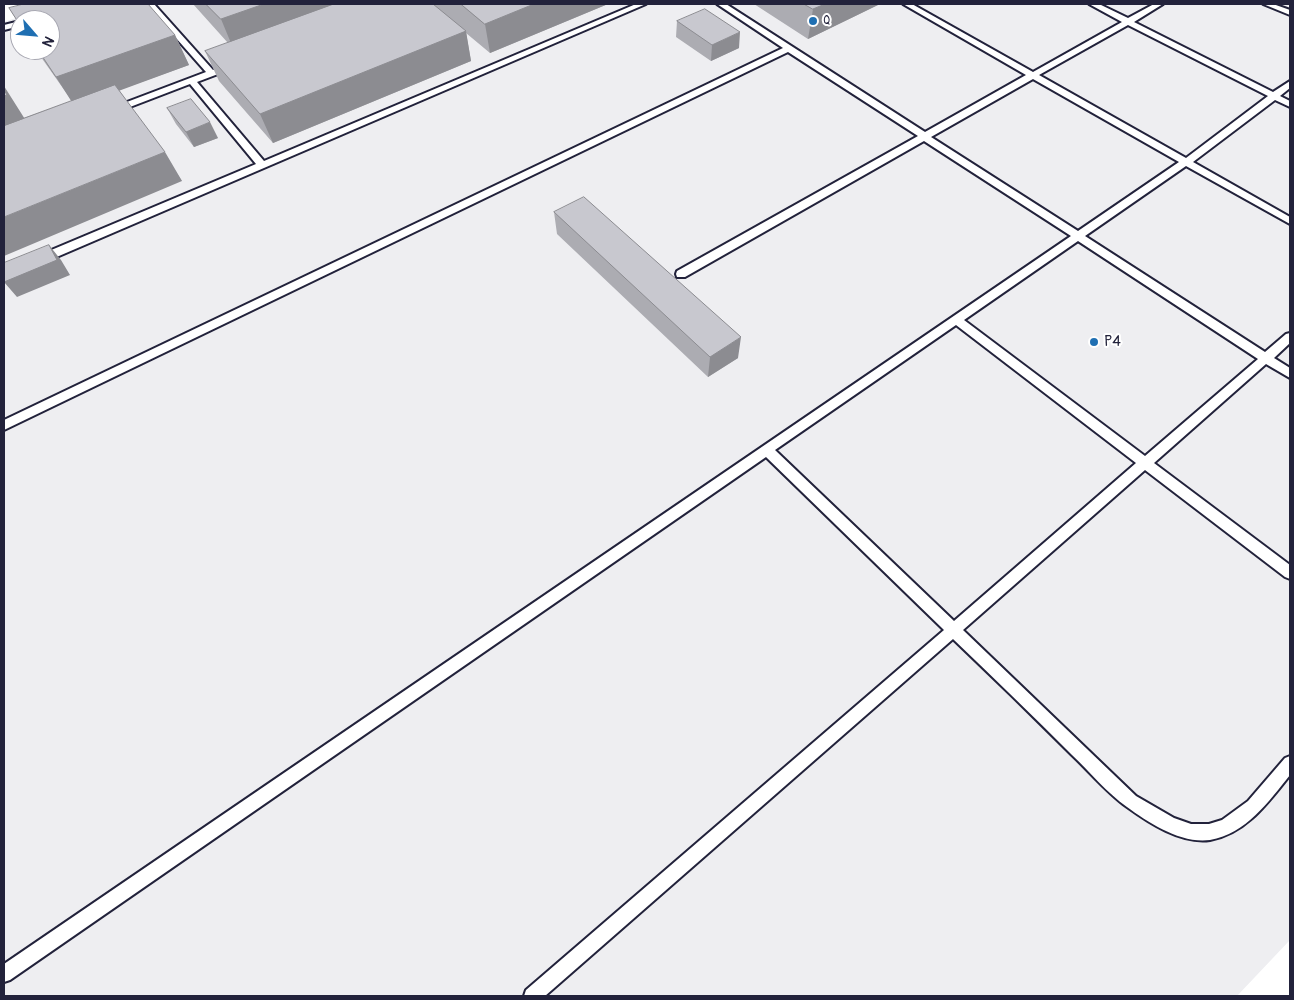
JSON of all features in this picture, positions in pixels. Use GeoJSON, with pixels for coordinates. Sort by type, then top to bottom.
{"type":"FeatureCollection","features":[{"type":"Feature","properties":{"kind":"lane"},"geometry":{"type":"LineString","coordinates":[[150,4],[211,73]]}},
{"type":"Feature","properties":{"kind":"lane"},"geometry":{"type":"LineString","coordinates":[[30,263],[642,4]]}},
{"type":"Feature","properties":{"kind":"lane"},"geometry":{"type":"LineString","coordinates":[[721,4],[1290,374]]}},
{"type":"Feature","properties":{"kind":"lane"},"geometry":{"type":"LineString","coordinates":[[907,4],[1290,221]]}},
{"type":"Feature","properties":{"kind":"lane"},"geometry":{"type":"LineString","coordinates":[[1093,4],[1290,104]]}},
{"type":"Feature","properties":{"kind":"lane"},"geometry":{"type":"LineString","coordinates":[[681,274],[1159,4]]}},
{"type":"Feature","properties":{"kind":"lane"},"geometry":{"type":"LineString","coordinates":[[1267,4],[1290,13]]}},
{"type":"Feature","properties":{"kind":"lane"},"geometry":{"type":"LineString","coordinates":[[4,426],[789,48]]}},
{"type":"Feature","properties":{"kind":"lane"},"geometry":{"type":"LineString","coordinates":[[102,115],[239,63]]}},
{"type":"Feature","properties":{"kind":"lane"},"geometry":{"type":"LineString","coordinates":[[192,81],[262,165]]}},
{"type":"Feature","properties":{"kind":"lane"},"geometry":{"type":"LineString","coordinates":[[4,974],[1078,237],[1186,162],[1290,84]]}},
{"type":"Feature","properties":{"kind":"lane"},"geometry":{"type":"LineString","coordinates":[[956,320],[1290,573]]}},
{"type":"Feature","properties":{"kind":"lane"},"geometry":{"type":"LineString","coordinates":[[532,996],[1290,337]]}},
{"type":"Feature","properties":{"kind":"lane"},"geometry":{"type":"LineString","coordinates":[[767,450],[1131,801],[1171,825],[1195,833],[1221,831],[1246,816],[1290,763]]}},
{"type":"Feature","properties":{"kind":"shaded area"},"geometry":{"type":"Polygon","coordinates":[[[57,4],[1290,4],[1290,940],[1237,996],[4,996],[4,22],[10,20],[10,60],[60,60],[60,10],[39,10],[57,4]]]}},
{"type":"Feature","properties":{"kind":"building"},"geometry":{"type":"Polygon","coordinates":[[[24,4],[148,4],[175,35],[56,77],[45,60],[60,60],[60,10],[10,10],[9,8],[24,4]]]}},
{"type":"Feature","properties":{"kind":"building"},"geometry":{"type":"Polygon","coordinates":[[[206,4],[264,4],[221,19],[206,4]]]}},
{"type":"Feature","properties":{"kind":"building"},"geometry":{"type":"Polygon","coordinates":[[[334,4],[433,4],[466,31],[260,114],[205,51],[334,4]]]}},
{"type":"Feature","properties":{"kind":"building"},"geometry":{"type":"Polygon","coordinates":[[[461,4],[534,4],[485,24],[461,4]]]}},
{"type":"Feature","properties":{"kind":"building"},"geometry":{"type":"Polygon","coordinates":[[[804,4],[825,4],[813,9],[804,4]]]}},
{"type":"Feature","properties":{"kind":"building"},"geometry":{"type":"Polygon","coordinates":[[[705,9],[740,32],[712,45],[677,21],[705,9]]]}},
{"type":"Feature","properties":{"kind":"building"},"geometry":{"type":"Polygon","coordinates":[[[115,85],[165,152],[4,217],[4,126],[115,85]]]}},
{"type":"Feature","properties":{"kind":"building"},"geometry":{"type":"Polygon","coordinates":[[[191,99],[210,122],[186,132],[167,108],[191,99]]]}},
{"type":"Feature","properties":{"kind":"building"},"geometry":{"type":"Polygon","coordinates":[[[584,197],[741,337],[710,357],[554,212],[584,197]]]}},
{"type":"Feature","properties":{"kind":"building"},"geometry":{"type":"Polygon","coordinates":[[[49,245],[57,260],[4,282],[4,263],[49,245]]]}},
{"type":"Feature","properties":{"kind":"place","name":"Q"},"geometry":{"type":"Point","coordinates":[813,21]}},
{"type":"Feature","properties":{"kind":"place","name":"P4"},"geometry":{"type":"Point","coordinates":[1094,342]}}]}
